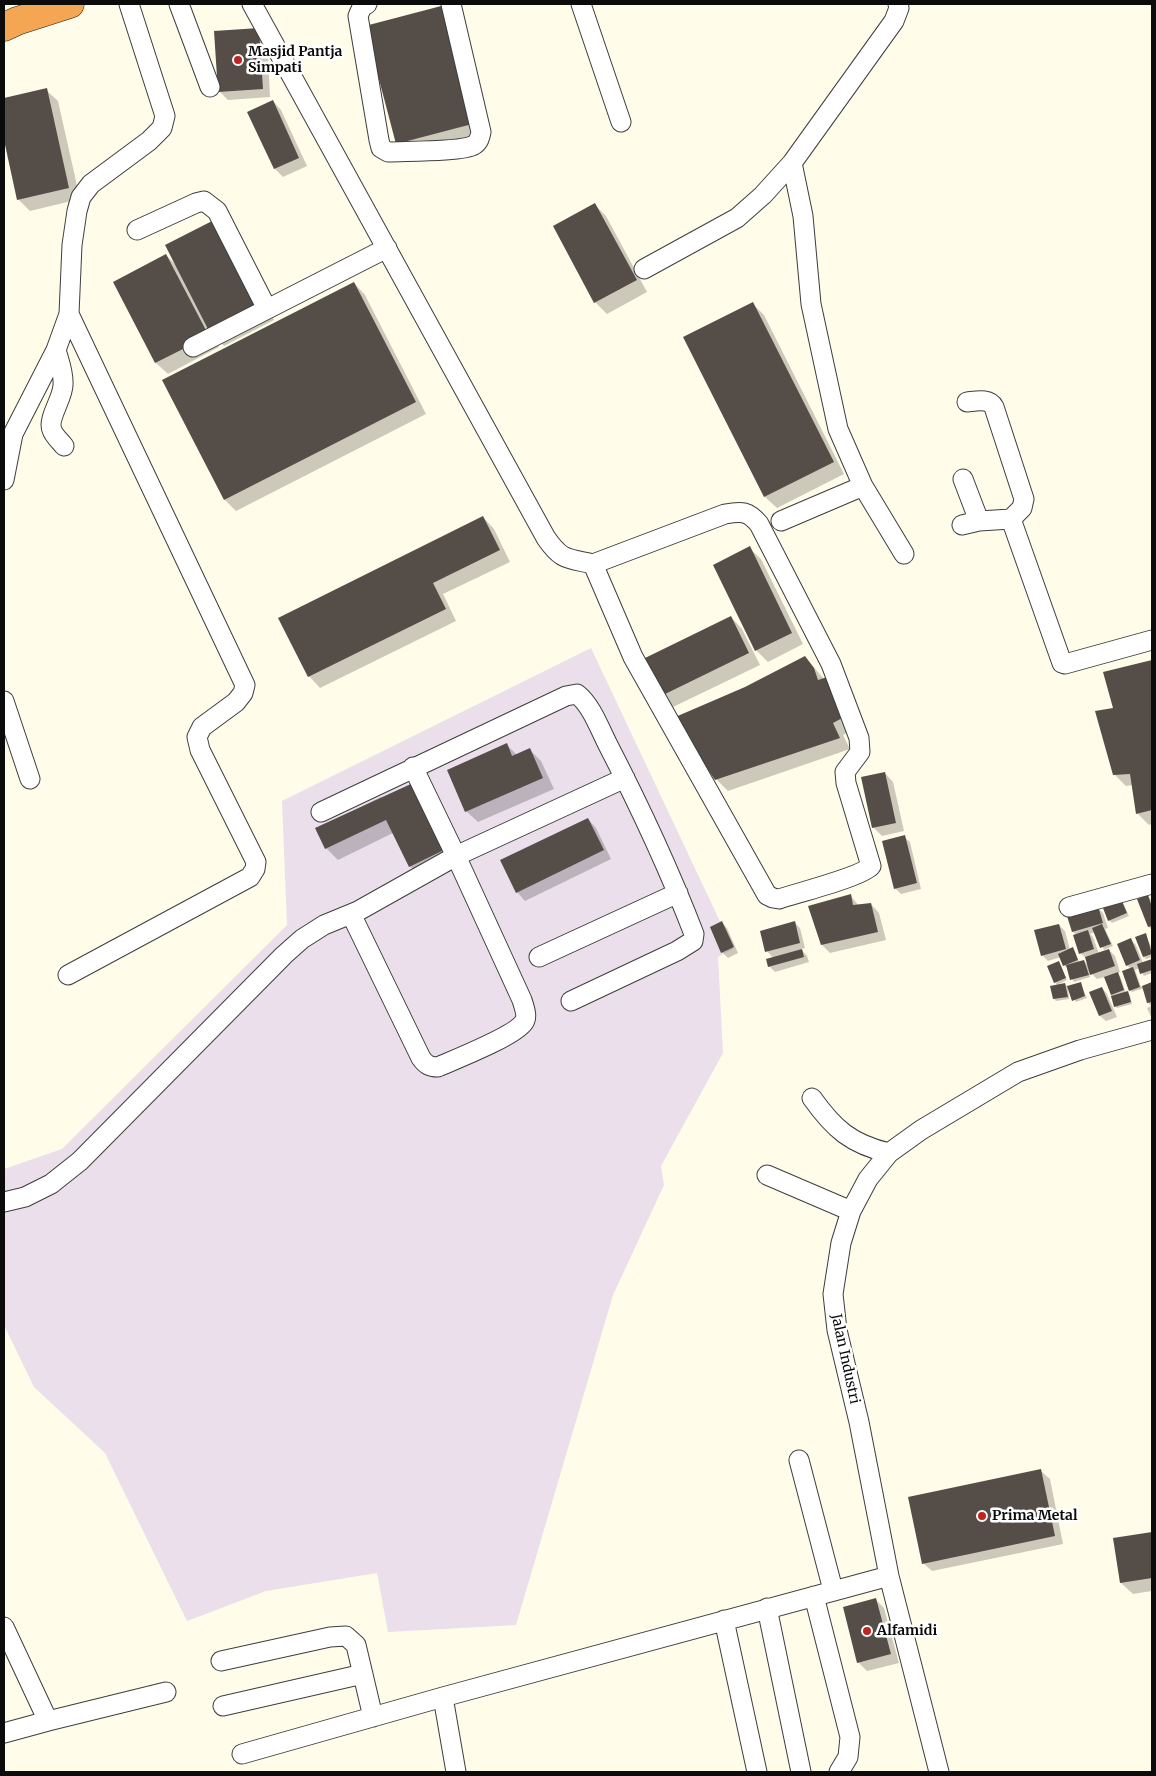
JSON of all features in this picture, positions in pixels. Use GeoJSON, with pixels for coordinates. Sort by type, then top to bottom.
{"type":"FeatureCollection","features":[{"type":"Feature","properties":{"kind":"highway"},"geometry":{"type":"LineString","coordinates":[[4,27],[63,5]]}},
{"type":"Feature","properties":{"kind":"street"},"geometry":{"type":"LineString","coordinates":[[4,480],[13,434],[56,350],[70,314],[72,245],[81,197],[91,184],[149,141],[162,128],[165,116],[129,4]]}},
{"type":"Feature","properties":{"kind":"street"},"geometry":{"type":"LineString","coordinates":[[179,4],[210,87]]}},
{"type":"Feature","properties":{"kind":"street"},"geometry":{"type":"LineString","coordinates":[[252,4],[546,538],[555,550],[563,557],[593,564],[726,514],[736,512],[750,515],[759,524],[831,664],[859,738],[860,752],[845,772],[846,783],[871,866],[869,869],[779,899],[767,895],[633,657],[593,564]]}},
{"type":"Feature","properties":{"kind":"street"},"geometry":{"type":"LineString","coordinates":[[367,4],[362,7],[358,16],[379,140],[381,148],[388,152],[462,148],[474,145],[480,139],[481,132],[451,4]]}},
{"type":"Feature","properties":{"kind":"street"},"geometry":{"type":"LineString","coordinates":[[581,4],[621,122]]}},
{"type":"Feature","properties":{"kind":"street"},"geometry":{"type":"LineString","coordinates":[[644,269],[737,218],[763,195],[792,163],[894,21],[898,4]]}},
{"type":"Feature","properties":{"kind":"street"},"geometry":{"type":"LineString","coordinates":[[792,163],[803,216],[811,304],[838,428],[863,486],[904,554]]}},
{"type":"Feature","properties":{"kind":"street"},"geometry":{"type":"LineString","coordinates":[[137,230],[196,203],[204,201],[212,205],[217,211],[267,309]]}},
{"type":"Feature","properties":{"kind":"street"},"geometry":{"type":"LineString","coordinates":[[193,347],[388,248]]}},
{"type":"Feature","properties":{"kind":"street"},"geometry":{"type":"LineString","coordinates":[[68,975],[250,877],[255,869],[256,862],[200,750],[197,737],[202,728],[236,702],[243,693],[245,685],[70,314]]}},
{"type":"Feature","properties":{"kind":"street"},"geometry":{"type":"LineString","coordinates":[[56,350],[64,384],[50,424],[52,431],[64,446]]}},
{"type":"Feature","properties":{"kind":"street"},"geometry":{"type":"LineString","coordinates":[[963,479],[970,523],[1011,519],[1022,508],[1024,499],[992,402],[967,402]]}},
{"type":"Feature","properties":{"kind":"street"},"geometry":{"type":"LineString","coordinates":[[781,521],[863,486]]}},
{"type":"Feature","properties":{"kind":"street"},"geometry":{"type":"LineString","coordinates":[[1011,519],[1062,663],[1065,664],[1152,640]]}},
{"type":"Feature","properties":{"kind":"street"},"geometry":{"type":"LineString","coordinates":[[320,812],[566,696],[577,694],[589,708],[625,778],[678,893],[694,934],[693,941],[677,951],[571,1001]]}},
{"type":"Feature","properties":{"kind":"street"},"geometry":{"type":"LineString","coordinates":[[4,701],[30,779]]}},
{"type":"Feature","properties":{"kind":"street"},"geometry":{"type":"LineString","coordinates":[[351,914],[426,1065],[438,1067],[499,1040],[518,1028],[524,1021],[526,1013],[522,1000],[413,767]]}},
{"type":"Feature","properties":{"kind":"street"},"geometry":{"type":"LineString","coordinates":[[4,1202],[25,1197],[51,1184],[80,1161],[302,939],[324,925],[351,914],[456,856],[625,778]]}},
{"type":"Feature","properties":{"kind":"street"},"geometry":{"type":"LineString","coordinates":[[1069,908],[1152,884]]}},
{"type":"Feature","properties":{"kind":"street"},"geometry":{"type":"LineString","coordinates":[[539,957],[678,893]]}},
{"type":"Feature","properties":{"kind":"street","name":"Jalan Industri"},"geometry":{"type":"LineString","coordinates":[[940,1772],[889,1576],[859,1422],[840,1344],[834,1294],[841,1243],[851,1211],[868,1179],[889,1153],[921,1130],[1018,1072],[1080,1050],[1152,1030]]}},
{"type":"Feature","properties":{"kind":"street"},"geometry":{"type":"LineString","coordinates":[[812,1098],[839,1130],[868,1148],[889,1153]]}},
{"type":"Feature","properties":{"kind":"street"},"geometry":{"type":"LineString","coordinates":[[767,1175],[851,1211]]}},
{"type":"Feature","properties":{"kind":"street"},"geometry":{"type":"LineString","coordinates":[[799,1460],[833,1590]]}},
{"type":"Feature","properties":{"kind":"street"},"geometry":{"type":"LineString","coordinates":[[242,1754],[443,1697],[889,1576]]}},
{"type":"Feature","properties":{"kind":"street"},"geometry":{"type":"LineString","coordinates":[[814,1596],[850,1737],[848,1757],[840,1772]]}},
{"type":"Feature","properties":{"kind":"street"},"geometry":{"type":"LineString","coordinates":[[767,1608],[801,1772]]}},
{"type":"Feature","properties":{"kind":"street"},"geometry":{"type":"LineString","coordinates":[[724,1620],[757,1772]]}},
{"type":"Feature","properties":{"kind":"street"},"geometry":{"type":"LineString","coordinates":[[4,1627],[48,1720]]}},
{"type":"Feature","properties":{"kind":"street"},"geometry":{"type":"LineString","coordinates":[[221,1661],[330,1637],[346,1636],[356,1645],[373,1718]]}},
{"type":"Feature","properties":{"kind":"street"},"geometry":{"type":"LineString","coordinates":[[223,1706],[363,1674]]}},
{"type":"Feature","properties":{"kind":"street"},"geometry":{"type":"LineString","coordinates":[[4,1733],[48,1720],[166,1692]]}},
{"type":"Feature","properties":{"kind":"street"},"geometry":{"type":"LineString","coordinates":[[443,1697],[456,1772]]}},
{"type":"Feature","properties":{"kind":"shaded area"},"geometry":{"type":"Polygon","coordinates":[[[591,648],[733,949],[718,957],[723,1053],[661,1166],[664,1185],[613,1295],[516,1625],[388,1632],[377,1573],[266,1591],[187,1621],[105,1453],[34,1387],[4,1325],[4,1169],[62,1149],[287,925],[282,801],[591,648]]]}},
{"type":"Feature","properties":{"kind":"building"},"geometry":{"type":"Polygon","coordinates":[[[445,5],[476,123],[396,144],[365,26],[445,5]]]}},
{"type":"Feature","properties":{"kind":"building","name":"Masjid Pantja Simpati"},"geometry":{"type":"Polygon","coordinates":[[[259,28],[263,89],[218,92],[214,31],[259,28]]]}},
{"type":"Feature","properties":{"kind":"building"},"geometry":{"type":"Polygon","coordinates":[[[47,88],[69,188],[17,200],[4,140],[4,98],[47,88]]]}},
{"type":"Feature","properties":{"kind":"building"},"geometry":{"type":"Polygon","coordinates":[[[273,100],[299,158],[274,169],[247,112],[273,100]]]}},
{"type":"Feature","properties":{"kind":"building"},"geometry":{"type":"Polygon","coordinates":[[[595,203],[637,280],[594,303],[553,226],[595,203]]]}},
{"type":"Feature","properties":{"kind":"building"},"geometry":{"type":"Polygon","coordinates":[[[218,218],[264,308],[211,335],[165,245],[218,218]]]}},
{"type":"Feature","properties":{"kind":"building"},"geometry":{"type":"Polygon","coordinates":[[[166,254],[209,336],[155,363],[113,282],[166,254]]]}},
{"type":"Feature","properties":{"kind":"building"},"geometry":{"type":"Polygon","coordinates":[[[354,282],[416,402],[224,500],[162,380],[354,282]]]}},
{"type":"Feature","properties":{"kind":"building"},"geometry":{"type":"Polygon","coordinates":[[[753,302],[834,462],[764,497],[683,337],[753,302]]]}},
{"type":"Feature","properties":{"kind":"building"},"geometry":{"type":"Polygon","coordinates":[[[483,516],[500,550],[433,583],[446,609],[308,677],[278,618],[483,516]]]}},
{"type":"Feature","properties":{"kind":"building"},"geometry":{"type":"Polygon","coordinates":[[[750,546],[792,633],[755,651],[713,565],[750,546]]]}},
{"type":"Feature","properties":{"kind":"building"},"geometry":{"type":"Polygon","coordinates":[[[731,616],[749,653],[661,696],[643,659],[731,616]]]}},
{"type":"Feature","properties":{"kind":"building"},"geometry":{"type":"Polygon","coordinates":[[[805,656],[814,668],[818,680],[827,677],[846,716],[833,723],[840,738],[715,780],[673,718],[745,687],[805,656]]]}},
{"type":"Feature","properties":{"kind":"building"},"geometry":{"type":"Polygon","coordinates":[[[1152,660],[1152,810],[1136,814],[1130,774],[1113,775],[1095,711],[1113,708],[1103,672],[1152,660]]]}},
{"type":"Feature","properties":{"kind":"building"},"geometry":{"type":"Polygon","coordinates":[[[507,743],[512,756],[530,748],[543,778],[465,812],[447,770],[507,743]]]}},
{"type":"Feature","properties":{"kind":"building"},"geometry":{"type":"Polygon","coordinates":[[[885,772],[896,823],[872,828],[861,777],[885,772]]]}},
{"type":"Feature","properties":{"kind":"building"},"geometry":{"type":"Polygon","coordinates":[[[413,783],[446,849],[409,867],[386,820],[325,849],[315,828],[413,783]]]}},
{"type":"Feature","properties":{"kind":"building"},"geometry":{"type":"Polygon","coordinates":[[[588,818],[604,850],[516,893],[500,860],[588,818]]]}},
{"type":"Feature","properties":{"kind":"building"},"geometry":{"type":"Polygon","coordinates":[[[905,835],[917,883],[894,889],[882,841],[905,835]]]}},
{"type":"Feature","properties":{"kind":"building"},"geometry":{"type":"Polygon","coordinates":[[[851,894],[853,905],[871,903],[878,932],[821,945],[808,906],[851,894]]]}},
{"type":"Feature","properties":{"kind":"building"},"geometry":{"type":"Polygon","coordinates":[[[1148,895],[1152,907],[1152,926],[1148,927],[1137,899],[1148,895]]]}},
{"type":"Feature","properties":{"kind":"building"},"geometry":{"type":"Polygon","coordinates":[[[1122,901],[1127,913],[1108,921],[1103,908],[1122,901]]]}},
{"type":"Feature","properties":{"kind":"building"},"geometry":{"type":"Polygon","coordinates":[[[1098,906],[1103,923],[1072,932],[1067,916],[1098,906]]]}},
{"type":"Feature","properties":{"kind":"building"},"geometry":{"type":"Polygon","coordinates":[[[722,921],[734,947],[721,953],[710,927],[722,921]]]}},
{"type":"Feature","properties":{"kind":"building"},"geometry":{"type":"Polygon","coordinates":[[[795,921],[800,943],[765,952],[760,931],[795,921]]]}},
{"type":"Feature","properties":{"kind":"building"},"geometry":{"type":"Polygon","coordinates":[[[1059,924],[1066,949],[1041,956],[1034,930],[1059,924]]]}},
{"type":"Feature","properties":{"kind":"building"},"geometry":{"type":"Polygon","coordinates":[[[1102,924],[1111,944],[1100,948],[1092,928],[1102,924]]]}},
{"type":"Feature","properties":{"kind":"building"},"geometry":{"type":"Polygon","coordinates":[[[1088,930],[1094,949],[1079,954],[1073,935],[1088,930]]]}},
{"type":"Feature","properties":{"kind":"building"},"geometry":{"type":"Polygon","coordinates":[[[1146,933],[1152,954],[1143,957],[1135,937],[1146,933]]]}},
{"type":"Feature","properties":{"kind":"building"},"geometry":{"type":"Polygon","coordinates":[[[1131,938],[1140,960],[1126,966],[1117,944],[1131,938]]]}},
{"type":"Feature","properties":{"kind":"building"},"geometry":{"type":"Polygon","coordinates":[[[1073,947],[1078,960],[1063,966],[1058,954],[1073,947]]]}},
{"type":"Feature","properties":{"kind":"building"},"geometry":{"type":"Polygon","coordinates":[[[802,949],[804,957],[768,967],[766,959],[802,949]]]}},
{"type":"Feature","properties":{"kind":"building"},"geometry":{"type":"Polygon","coordinates":[[[1109,949],[1115,966],[1090,975],[1085,957],[1109,949]]]}},
{"type":"Feature","properties":{"kind":"building"},"geometry":{"type":"Polygon","coordinates":[[[1152,959],[1152,970],[1140,974],[1137,964],[1152,959]]]}},
{"type":"Feature","properties":{"kind":"building"},"geometry":{"type":"Polygon","coordinates":[[[1084,960],[1089,975],[1070,980],[1066,965],[1084,960]]]}},
{"type":"Feature","properties":{"kind":"building"},"geometry":{"type":"Polygon","coordinates":[[[1059,961],[1066,978],[1054,983],[1047,966],[1059,961]]]}},
{"type":"Feature","properties":{"kind":"building"},"geometry":{"type":"Polygon","coordinates":[[[1133,967],[1140,987],[1129,991],[1122,971],[1133,967]]]}},
{"type":"Feature","properties":{"kind":"building"},"geometry":{"type":"Polygon","coordinates":[[[1118,972],[1124,990],[1111,995],[1104,977],[1118,972]]]}},
{"type":"Feature","properties":{"kind":"building"},"geometry":{"type":"Polygon","coordinates":[[[1081,982],[1085,996],[1072,1001],[1067,986],[1081,982]]]}},
{"type":"Feature","properties":{"kind":"building"},"geometry":{"type":"Polygon","coordinates":[[[1152,982],[1152,1002],[1147,1003],[1142,986],[1152,982]]]}},
{"type":"Feature","properties":{"kind":"building"},"geometry":{"type":"Polygon","coordinates":[[[1065,983],[1068,997],[1053,999],[1050,986],[1065,983]]]}},
{"type":"Feature","properties":{"kind":"building"},"geometry":{"type":"Polygon","coordinates":[[[1102,987],[1112,1011],[1099,1016],[1089,992],[1102,987]]]}},
{"type":"Feature","properties":{"kind":"building"},"geometry":{"type":"Polygon","coordinates":[[[1128,991],[1131,1002],[1114,1007],[1111,996],[1128,991]]]}},
{"type":"Feature","properties":{"kind":"building","name":"Prima Metal"},"geometry":{"type":"Polygon","coordinates":[[[1041,1469],[1055,1536],[922,1564],[908,1497],[1041,1469]]]}},
{"type":"Feature","properties":{"kind":"building"},"geometry":{"type":"Polygon","coordinates":[[[1152,1532],[1152,1578],[1120,1583],[1113,1538],[1152,1532]]]}},
{"type":"Feature","properties":{"kind":"building","name":"Alfamidi"},"geometry":{"type":"Polygon","coordinates":[[[876,1598],[891,1654],[857,1663],[843,1607],[876,1598]]]}},
{"type":"Feature","properties":{"kind":"place","name":"Masjid Pantja Simpati"},"geometry":{"type":"Point","coordinates":[238,60]}},
{"type":"Feature","properties":{"kind":"place","name":"Prima Metal"},"geometry":{"type":"Point","coordinates":[982,1516]}},
{"type":"Feature","properties":{"kind":"place","name":"Alfamidi"},"geometry":{"type":"Point","coordinates":[867,1631]}}]}
